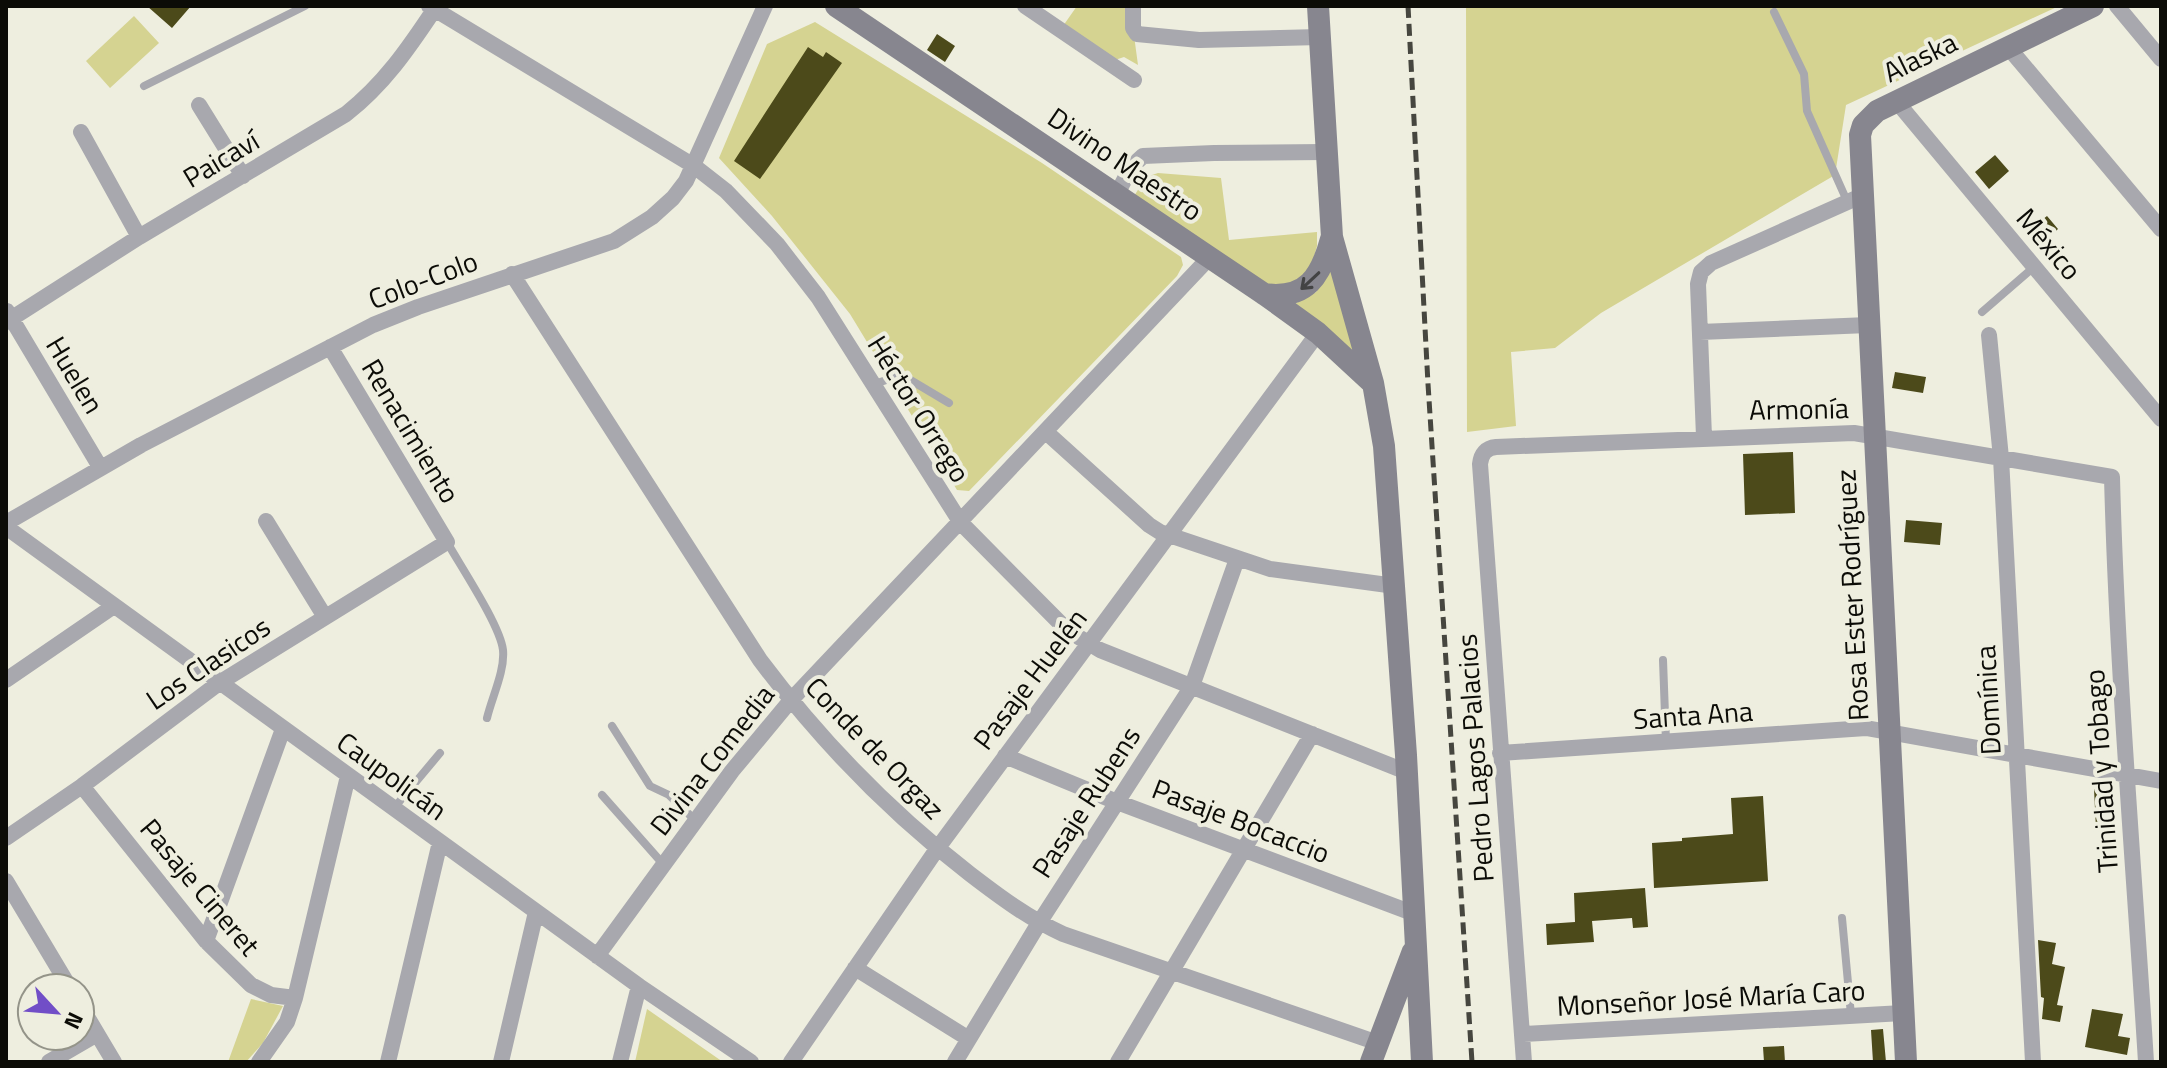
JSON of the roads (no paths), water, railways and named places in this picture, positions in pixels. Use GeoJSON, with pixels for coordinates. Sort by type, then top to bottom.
{"type":"FeatureCollection","features":[{"type":"Feature","properties":{"kind":"street","name":"Colo-Colo"},"geometry":{"type":"LineString","coordinates":[[6,525],[100,467],[395,316],[599,247],[627,234],[652,217],[673,198],[694,166],[765,6]]}},
{"type":"Feature","properties":{"kind":"street"},"geometry":{"type":"LineString","coordinates":[[1025,6],[1134,80]]}},
{"type":"Feature","properties":{"kind":"street"},"geometry":{"type":"LineString","coordinates":[[1133,6],[1133,28],[1137,34],[1199,40],[1320,37]]}},
{"type":"Feature","properties":{"kind":"street"},"geometry":{"type":"LineString","coordinates":[[1318,6],[1332,237],[1373,383],[1384,446],[1407,772],[1422,1062]]}},
{"type":"Feature","properties":{"kind":"street","name":"Alaska"},"geometry":{"type":"LineString","coordinates":[[1863,125],[1877,111],[2093,6]]}},
{"type":"Feature","properties":{"kind":"street"},"geometry":{"type":"LineString","coordinates":[[2117,6],[2161,59]]}},
{"type":"Feature","properties":{"kind":"street","name":"Divino Maestro"},"geometry":{"type":"LineString","coordinates":[[840,7],[1264,294],[1318,333],[1373,383]]}},
{"type":"Feature","properties":{"kind":"street","name":"Héctor Orrego"},"geometry":{"type":"LineString","coordinates":[[432,8],[694,166],[726,191],[790,259],[818,297],[961,523],[1057,621],[1088,645],[1407,772]]}},
{"type":"Feature","properties":{"kind":"street","name":"Paicaví"},"geometry":{"type":"LineString","coordinates":[[8,317],[328,126],[363,100],[392,70],[432,8]]}},
{"type":"Feature","properties":{"kind":"street"},"geometry":{"type":"LineString","coordinates":[[2008,47],[2161,229]]}},
{"type":"Feature","properties":{"kind":"street","name":"México"},"geometry":{"type":"LineString","coordinates":[[1897,102],[2161,419]]}},
{"type":"Feature","properties":{"kind":"street"},"geometry":{"type":"LineString","coordinates":[[199,105],[243,176]]}},
{"type":"Feature","properties":{"kind":"street","name":"Rosa Ester Rodríguez"},"geometry":{"type":"LineString","coordinates":[[1863,125],[1854,199],[1868,325],[1906,1062]]}},
{"type":"Feature","properties":{"kind":"street"},"geometry":{"type":"LineString","coordinates":[[81,132],[139,237]]}},
{"type":"Feature","properties":{"kind":"street"},"geometry":{"type":"LineString","coordinates":[[1117,194],[1131,167],[1143,156],[1325,152]]}},
{"type":"Feature","properties":{"kind":"street"},"geometry":{"type":"LineString","coordinates":[[1704,437],[1698,284],[1701,272],[1711,263],[1854,199]]}},
{"type":"Feature","properties":{"kind":"street"},"geometry":{"type":"LineString","coordinates":[[1264,294],[1293,293],[1310,283],[1322,268],[1332,237]]}},
{"type":"Feature","properties":{"kind":"street","name":"Divina Comedia"},"geometry":{"type":"LineString","coordinates":[[597,956],[749,749],[791,700],[1210,257]]}},
{"type":"Feature","properties":{"kind":"street","name":"Conde de Orgaz"},"geometry":{"type":"LineString","coordinates":[[512,274],[743,636],[791,700],[892,809],[937,849],[1039,923],[1173,971],[1375,1052]]}},
{"type":"Feature","properties":{"kind":"street","name":"Huelen"},"geometry":{"type":"LineString","coordinates":[[8,317],[100,467]]}},
{"type":"Feature","properties":{"kind":"street"},"geometry":{"type":"LineString","coordinates":[[1700,332],[1868,325]]}},
{"type":"Feature","properties":{"kind":"street","name":"Pasaje Huelén"},"geometry":{"type":"LineString","coordinates":[[791,1062],[937,849],[1318,333]]}},
{"type":"Feature","properties":{"kind":"street","name":"Domínica"},"geometry":{"type":"LineString","coordinates":[[1989,335],[2001,458],[2033,1062]]}},
{"type":"Feature","properties":{"kind":"street","name":"Renacimiento"},"geometry":{"type":"LineString","coordinates":[[330,347],[447,542]]}},
{"type":"Feature","properties":{"kind":"street"},"geometry":{"type":"LineString","coordinates":[[1046,432],[1149,525],[1169,535],[1237,559],[1287,572],[1395,586]]}},
{"type":"Feature","properties":{"kind":"street","name":"Armonía"},"geometry":{"type":"LineString","coordinates":[[1485,451],[1496,447],[1854,433],[2112,477]]}},
{"type":"Feature","properties":{"kind":"street","name":"Pedro Lagos Palacios"},"geometry":{"type":"LineString","coordinates":[[1485,451],[1480,464],[1524,1062]]}},
{"type":"Feature","properties":{"kind":"street","name":"Trinidad y Tobago"},"geometry":{"type":"LineString","coordinates":[[2112,477],[2115,603],[2146,1062]]}},
{"type":"Feature","properties":{"kind":"street"},"geometry":{"type":"LineString","coordinates":[[266,521],[325,617]]}},
{"type":"Feature","properties":{"kind":"street","name":"Caupolicán"},"geometry":{"type":"LineString","coordinates":[[6,525],[393,809],[639,986],[751,1062]]}},
{"type":"Feature","properties":{"kind":"street","name":"Los Clasicos"},"geometry":{"type":"LineString","coordinates":[[6,838],[82,786],[219,683],[447,542]]}},
{"type":"Feature","properties":{"kind":"street","name":"Pasaje Rubens"},"geometry":{"type":"LineString","coordinates":[[955,1062],[1039,923],[1192,686],[1237,559]]}},
{"type":"Feature","properties":{"kind":"street"},"geometry":{"type":"LineString","coordinates":[[6,680],[114,606]]}},
{"type":"Feature","properties":{"kind":"street","name":"Santa Ana"},"geometry":{"type":"LineString","coordinates":[[1500,753],[1866,728],[2161,781]]}},
{"type":"Feature","properties":{"kind":"street"},"geometry":{"type":"LineString","coordinates":[[206,941],[283,729]]}},
{"type":"Feature","properties":{"kind":"street"},"geometry":{"type":"LineString","coordinates":[[1118,1062],[1312,734]]}},
{"type":"Feature","properties":{"kind":"street","name":"Pasaje Bocaccio"},"geometry":{"type":"LineString","coordinates":[[1005,756],[1117,802],[1415,914]]}},
{"type":"Feature","properties":{"kind":"street"},"geometry":{"type":"LineString","coordinates":[[259,1062],[287,1022],[295,998],[348,776]]}},
{"type":"Feature","properties":{"kind":"street","name":"Pasaje Cineret"},"geometry":{"type":"LineString","coordinates":[[82,786],[206,941],[251,985],[271,995],[295,998]]}},
{"type":"Feature","properties":{"kind":"street"},"geometry":{"type":"LineString","coordinates":[[388,1062],[440,842]]}},
{"type":"Feature","properties":{"kind":"street"},"geometry":{"type":"LineString","coordinates":[[6,881],[60,972]]}},
{"type":"Feature","properties":{"kind":"street"},"geometry":{"type":"LineString","coordinates":[[501,1062],[536,912]]}},
{"type":"Feature","properties":{"kind":"street"},"geometry":{"type":"LineString","coordinates":[[1375,1052],[1416,942]]}},
{"type":"Feature","properties":{"kind":"street"},"geometry":{"type":"LineString","coordinates":[[855,968],[969,1039]]}},
{"type":"Feature","properties":{"kind":"street"},"geometry":{"type":"LineString","coordinates":[[620,1062],[639,986]]}},
{"type":"Feature","properties":{"kind":"street","name":"Monseñor José María Caro"},"geometry":{"type":"LineString","coordinates":[[1523,1034],[1903,1013]]}},
{"type":"Feature","properties":{"kind":"street"},"geometry":{"type":"LineString","coordinates":[[49,1062],[97,1034],[114,1062]]}},
{"type":"Feature","properties":{"kind":"lane"},"geometry":{"type":"LineString","coordinates":[[144,86],[305,6]]}},
{"type":"Feature","properties":{"kind":"lane"},"geometry":{"type":"LineString","coordinates":[[1774,12],[1804,74],[1807,111],[1854,199]]}},
{"type":"Feature","properties":{"kind":"lane"},"geometry":{"type":"LineString","coordinates":[[1982,312],[2034,267]]}},
{"type":"Feature","properties":{"kind":"lane"},"geometry":{"type":"LineString","coordinates":[[873,385],[902,375],[949,403]]}},
{"type":"Feature","properties":{"kind":"lane"},"geometry":{"type":"LineString","coordinates":[[447,542],[498,632],[503,649],[487,718]]}},
{"type":"Feature","properties":{"kind":"lane"},"geometry":{"type":"LineString","coordinates":[[1663,660],[1666,743]]}},
{"type":"Feature","properties":{"kind":"lane"},"geometry":{"type":"LineString","coordinates":[[612,726],[650,786],[669,795],[696,821]]}},
{"type":"Feature","properties":{"kind":"lane"},"geometry":{"type":"LineString","coordinates":[[393,809],[440,753]]}},
{"type":"Feature","properties":{"kind":"lane"},"geometry":{"type":"LineString","coordinates":[[602,795],[663,864]]}},
{"type":"Feature","properties":{"kind":"lane"},"geometry":{"type":"LineString","coordinates":[[1842,918],[1851,1016]]}},
{"type":"Feature","properties":{"kind":"railway"},"geometry":{"type":"LineString","coordinates":[[1408,6],[1428,384],[1472,1062]]}}]}
